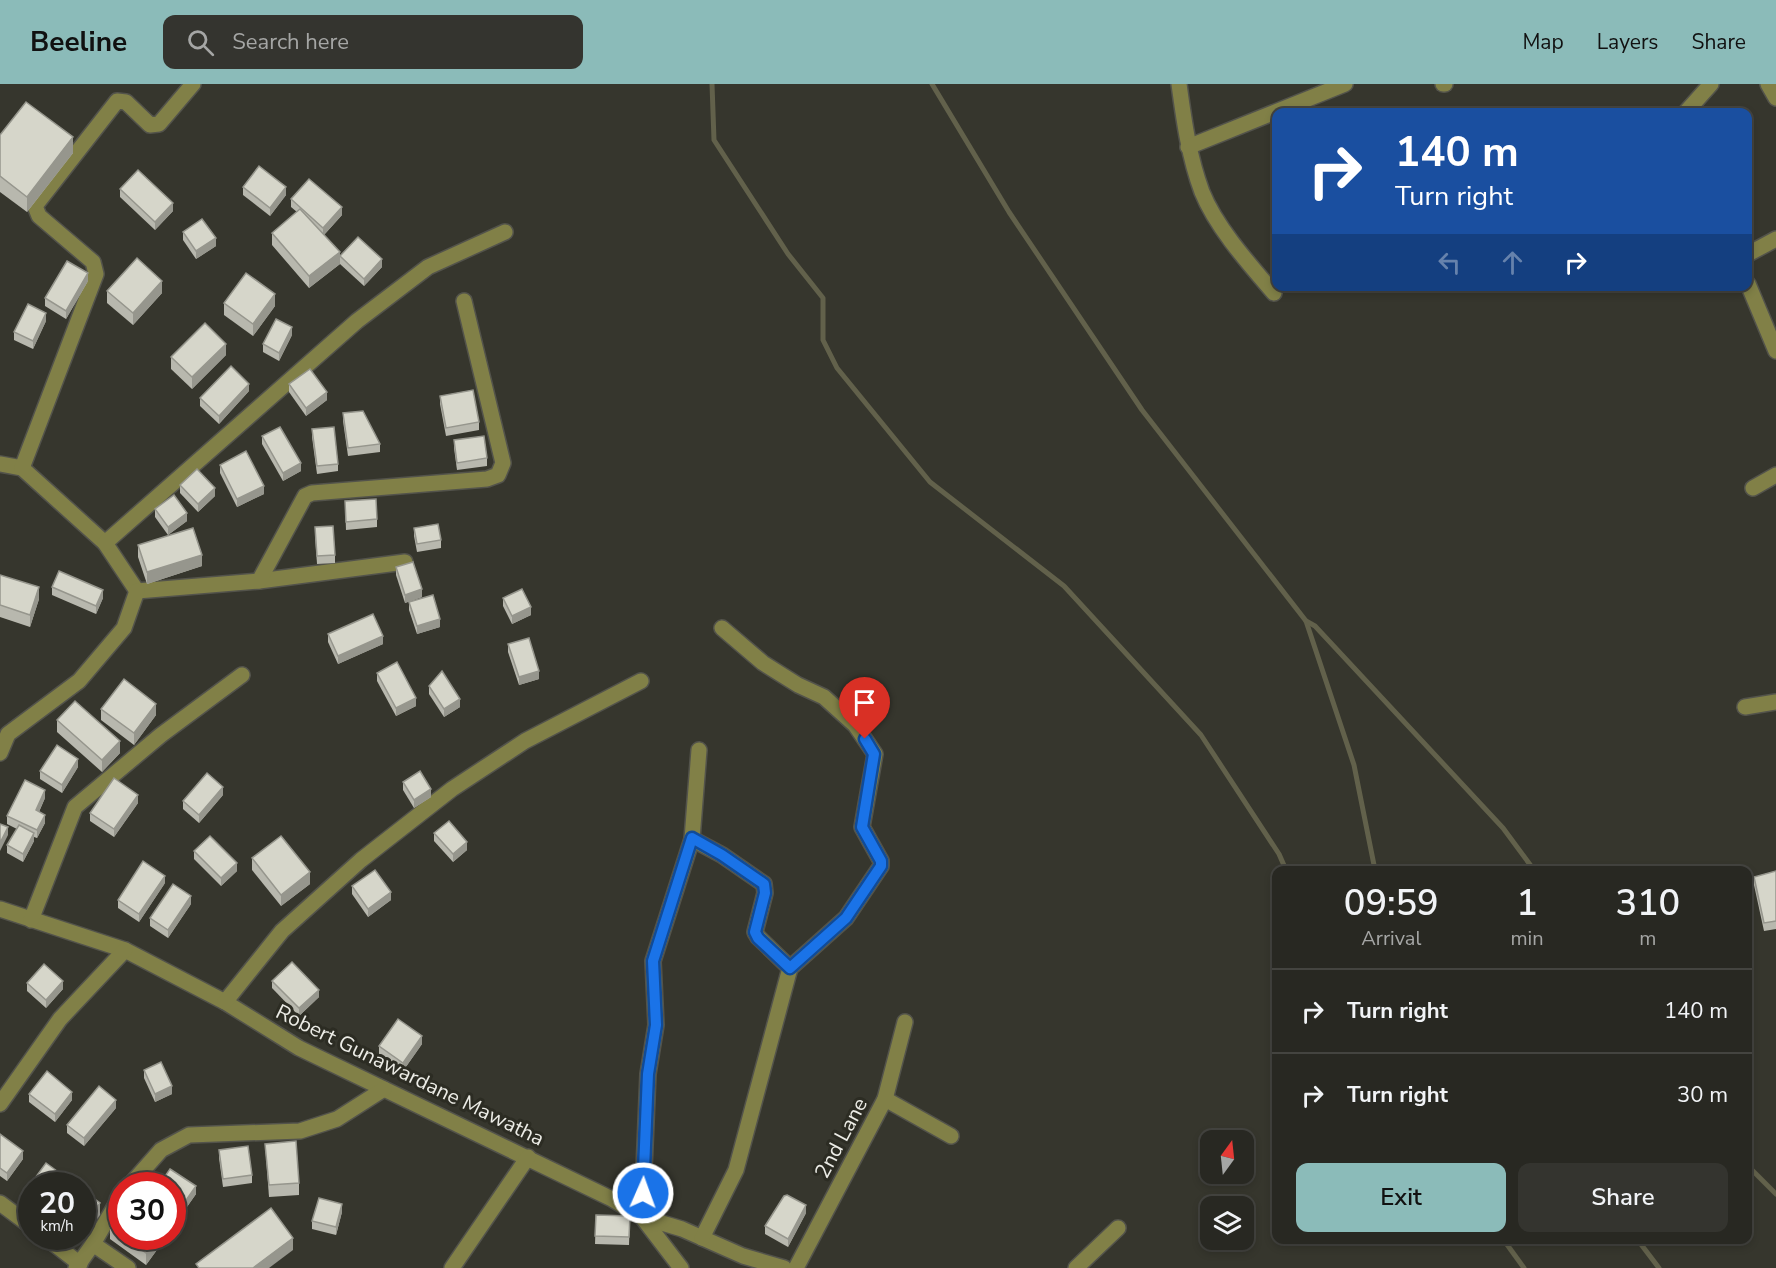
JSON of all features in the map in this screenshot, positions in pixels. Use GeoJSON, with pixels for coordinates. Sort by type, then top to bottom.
{"type":"FeatureCollection","features":[{"type":"Feature","properties":{"kind":"street"},"geometry":{"type":"LineString","coordinates":[[21,468],[96,274],[93,262],[39,216],[35,206],[117,101],[126,102],[150,125],[159,124],[193,84]]}},
{"type":"Feature","properties":{"kind":"street"},"geometry":{"type":"LineString","coordinates":[[1179,84],[1188,147],[1203,194],[1231,241],[1272,291]]}},
{"type":"Feature","properties":{"kind":"street"},"geometry":{"type":"LineString","coordinates":[[1285,108],[1345,84]]}},
{"type":"Feature","properties":{"kind":"street"},"geometry":{"type":"LineString","coordinates":[[1690,108],[1711,84]]}},
{"type":"Feature","properties":{"kind":"street"},"geometry":{"type":"LineString","coordinates":[[1768,84],[1776,98]]}},
{"type":"Feature","properties":{"kind":"street"},"geometry":{"type":"LineString","coordinates":[[1188,147],[1272,113]]}},
{"type":"Feature","properties":{"kind":"street"},"geometry":{"type":"LineString","coordinates":[[105,543],[357,321],[428,267],[505,232]]}},
{"type":"Feature","properties":{"kind":"street"},"geometry":{"type":"LineString","coordinates":[[1752,252],[1776,239]]}},
{"type":"Feature","properties":{"kind":"street"},"geometry":{"type":"LineString","coordinates":[[1751,291],[1776,351]]}},
{"type":"Feature","properties":{"kind":"street"},"geometry":{"type":"LineString","coordinates":[[259,581],[305,495],[312,492],[487,479],[498,475],[502,463],[464,301]]}},
{"type":"Feature","properties":{"kind":"street"},"geometry":{"type":"LineString","coordinates":[[0,464],[21,468],[105,543],[137,591]]}},
{"type":"Feature","properties":{"kind":"street"},"geometry":{"type":"LineString","coordinates":[[1753,488],[1776,475]]}},
{"type":"Feature","properties":{"kind":"street"},"geometry":{"type":"LineString","coordinates":[[137,591],[259,581],[405,562]]}},
{"type":"Feature","properties":{"kind":"street"},"geometry":{"type":"LineString","coordinates":[[0,753],[8,734],[79,681],[124,628],[137,591]]}},
{"type":"Feature","properties":{"kind":"street"},"geometry":{"type":"LineString","coordinates":[[702,1238],[736,1170],[790,968],[846,918],[881,866],[881,861],[862,827],[874,754],[855,725],[824,697],[798,685],[764,663],[722,628]]}},
{"type":"Feature","properties":{"kind":"street"},"geometry":{"type":"LineString","coordinates":[[31,920],[75,807],[161,735],[242,675]]}},
{"type":"Feature","properties":{"kind":"street"},"geometry":{"type":"LineString","coordinates":[[225,1002],[282,931],[361,860],[452,789],[525,741],[641,681]]}},
{"type":"Feature","properties":{"kind":"street"},"geometry":{"type":"LineString","coordinates":[[1745,707],[1776,702]]}},
{"type":"Feature","properties":{"kind":"street"},"geometry":{"type":"LineString","coordinates":[[699,750],[692,838],[653,961],[656,1025],[648,1074],[642,1217],[682,1229],[742,1256],[784,1268]]}},
{"type":"Feature","properties":{"kind":"street"},"geometry":{"type":"LineString","coordinates":[[692,838],[722,855],[764,884],[765,893],[755,932],[758,938],[790,968]]}},
{"type":"Feature","properties":{"kind":"street","name":"Robert Gunawardane Mawatha"},"geometry":{"type":"LineString","coordinates":[[0,909],[125,951],[225,1002],[299,1048],[612,1199],[642,1217],[681,1268]]}},
{"type":"Feature","properties":{"kind":"street"},"geometry":{"type":"LineString","coordinates":[[0,1104],[60,1019],[125,951]]}},
{"type":"Feature","properties":{"kind":"street","name":"2nd Lane"},"geometry":{"type":"LineString","coordinates":[[796,1268],[885,1099],[905,1022]]}},
{"type":"Feature","properties":{"kind":"street"},"geometry":{"type":"LineString","coordinates":[[142,1172],[161,1150],[189,1135],[300,1131],[337,1119],[384,1089]]}},
{"type":"Feature","properties":{"kind":"street"},"geometry":{"type":"LineString","coordinates":[[885,1099],[951,1136]]}},
{"type":"Feature","properties":{"kind":"street"},"geometry":{"type":"LineString","coordinates":[[452,1268],[528,1157]]}},
{"type":"Feature","properties":{"kind":"street"},"geometry":{"type":"LineString","coordinates":[[0,1203],[18,1216]]}},
{"type":"Feature","properties":{"kind":"street"},"geometry":{"type":"LineString","coordinates":[[96,1239],[108,1218]]}},
{"type":"Feature","properties":{"kind":"street"},"geometry":{"type":"LineString","coordinates":[[1076,1268],[1118,1228]]}},
{"type":"Feature","properties":{"kind":"street"},"geometry":{"type":"LineString","coordinates":[[96,1246],[128,1268]]}},
{"type":"Feature","properties":{"kind":"street"},"geometry":{"type":"LineString","coordinates":[[60,1250],[78,1266],[89,1250]]}},
{"type":"Feature","properties":{"kind":"building"},"geometry":{"type":"Polygon","coordinates":[[[26,102],[73,137],[27,197],[0,176],[0,135],[26,102]]]}},
{"type":"Feature","properties":{"kind":"building"},"geometry":{"type":"Polygon","coordinates":[[[259,166],[286,187],[270,208],[243,187],[259,166]]]}},
{"type":"Feature","properties":{"kind":"building"},"geometry":{"type":"Polygon","coordinates":[[[138,170],[173,203],[155,222],[120,189],[138,170]]]}},
{"type":"Feature","properties":{"kind":"building"},"geometry":{"type":"Polygon","coordinates":[[[309,179],[342,207],[323,228],[291,199],[309,179]]]}},
{"type":"Feature","properties":{"kind":"building"},"geometry":{"type":"Polygon","coordinates":[[[300,209],[340,252],[309,276],[272,233],[300,209]]]}},
{"type":"Feature","properties":{"kind":"building"},"geometry":{"type":"Polygon","coordinates":[[[202,219],[216,238],[196,251],[183,232],[202,219]]]}},
{"type":"Feature","properties":{"kind":"building"},"geometry":{"type":"Polygon","coordinates":[[[358,237],[382,259],[364,279],[340,256],[358,237]]]}},
{"type":"Feature","properties":{"kind":"building"},"geometry":{"type":"Polygon","coordinates":[[[137,258],[162,281],[133,313],[107,291],[137,258]]]}},
{"type":"Feature","properties":{"kind":"building"},"geometry":{"type":"Polygon","coordinates":[[[67,261],[88,273],[66,311],[45,298],[67,261]]]}},
{"type":"Feature","properties":{"kind":"building"},"geometry":{"type":"Polygon","coordinates":[[[246,273],[275,294],[253,324],[224,303],[246,273]]]}},
{"type":"Feature","properties":{"kind":"building"},"geometry":{"type":"Polygon","coordinates":[[[28,304],[46,313],[33,341],[14,332],[28,304]]]}},
{"type":"Feature","properties":{"kind":"building"},"geometry":{"type":"Polygon","coordinates":[[[276,319],[292,327],[279,353],[263,344],[276,319]]]}},
{"type":"Feature","properties":{"kind":"building"},"geometry":{"type":"Polygon","coordinates":[[[205,323],[226,344],[192,377],[171,357],[205,323]]]}},
{"type":"Feature","properties":{"kind":"building"},"geometry":{"type":"Polygon","coordinates":[[[231,366],[249,384],[219,416],[200,398],[231,366]]]}},
{"type":"Feature","properties":{"kind":"building"},"geometry":{"type":"Polygon","coordinates":[[[310,369],[327,392],[306,408],[289,384],[310,369]]]}},
{"type":"Feature","properties":{"kind":"building"},"geometry":{"type":"Polygon","coordinates":[[[473,390],[479,422],[446,428],[440,396],[473,390]]]}},
{"type":"Feature","properties":{"kind":"building"},"geometry":{"type":"Polygon","coordinates":[[[363,411],[380,444],[348,448],[343,413],[363,411]]]}},
{"type":"Feature","properties":{"kind":"building"},"geometry":{"type":"Polygon","coordinates":[[[280,427],[301,463],[283,473],[262,436],[280,427]]]}},
{"type":"Feature","properties":{"kind":"building"},"geometry":{"type":"Polygon","coordinates":[[[334,427],[338,464],[317,466],[312,429],[334,427]]]}},
{"type":"Feature","properties":{"kind":"building"},"geometry":{"type":"Polygon","coordinates":[[[484,436],[487,458],[457,463],[454,440],[484,436]]]}},
{"type":"Feature","properties":{"kind":"building"},"geometry":{"type":"Polygon","coordinates":[[[246,451],[264,486],[237,499],[220,465],[246,451]]]}},
{"type":"Feature","properties":{"kind":"building"},"geometry":{"type":"Polygon","coordinates":[[[197,469],[215,488],[198,504],[180,485],[197,469]]]}},
{"type":"Feature","properties":{"kind":"building"},"geometry":{"type":"Polygon","coordinates":[[[174,495],[187,513],[168,527],[155,509],[174,495]]]}},
{"type":"Feature","properties":{"kind":"building"},"geometry":{"type":"Polygon","coordinates":[[[376,499],[377,519],[346,522],[345,501],[376,499]]]}},
{"type":"Feature","properties":{"kind":"building"},"geometry":{"type":"Polygon","coordinates":[[[438,524],[441,540],[417,544],[414,528],[438,524]]]}},
{"type":"Feature","properties":{"kind":"building"},"geometry":{"type":"Polygon","coordinates":[[[333,526],[335,555],[317,556],[315,527],[333,526]]]}},
{"type":"Feature","properties":{"kind":"building"},"geometry":{"type":"Polygon","coordinates":[[[193,528],[202,555],[147,572],[138,545],[193,528]]]}},
{"type":"Feature","properties":{"kind":"building"},"geometry":{"type":"Polygon","coordinates":[[[413,562],[422,589],[405,595],[396,567],[413,562]]]}},
{"type":"Feature","properties":{"kind":"building"},"geometry":{"type":"Polygon","coordinates":[[[59,571],[103,590],[96,606],[52,587],[59,571]]]}},
{"type":"Feature","properties":{"kind":"building"},"geometry":{"type":"Polygon","coordinates":[[[0,575],[39,587],[30,615],[0,605],[0,575]]]}},
{"type":"Feature","properties":{"kind":"building"},"geometry":{"type":"Polygon","coordinates":[[[522,589],[531,607],[512,616],[503,598],[522,589]]]}},
{"type":"Feature","properties":{"kind":"building"},"geometry":{"type":"Polygon","coordinates":[[[433,595],[440,619],[417,626],[409,602],[433,595]]]}},
{"type":"Feature","properties":{"kind":"building"},"geometry":{"type":"Polygon","coordinates":[[[373,614],[383,636],[338,656],[328,634],[373,614]]]}},
{"type":"Feature","properties":{"kind":"building"},"geometry":{"type":"Polygon","coordinates":[[[529,638],[539,671],[519,677],[508,644],[529,638]]]}},
{"type":"Feature","properties":{"kind":"building"},"geometry":{"type":"Polygon","coordinates":[[[397,662],[416,698],[396,708],[377,673],[397,662]]]}},
{"type":"Feature","properties":{"kind":"building"},"geometry":{"type":"Polygon","coordinates":[[[442,671],[460,699],[444,709],[429,686],[442,671]]]}},
{"type":"Feature","properties":{"kind":"building"},"geometry":{"type":"Polygon","coordinates":[[[124,679],[156,704],[134,733],[101,709],[124,679]]]}},
{"type":"Feature","properties":{"kind":"building"},"geometry":{"type":"Polygon","coordinates":[[[75,701],[120,741],[102,760],[57,720],[75,701]]]}},
{"type":"Feature","properties":{"kind":"building"},"geometry":{"type":"Polygon","coordinates":[[[57,745],[78,759],[62,785],[40,771],[57,745]]]}},
{"type":"Feature","properties":{"kind":"building"},"geometry":{"type":"Polygon","coordinates":[[[420,771],[431,789],[414,800],[403,782],[420,771]]]}},
{"type":"Feature","properties":{"kind":"building"},"geometry":{"type":"Polygon","coordinates":[[[207,773],[223,787],[199,815],[183,801],[207,773]]]}},
{"type":"Feature","properties":{"kind":"building"},"geometry":{"type":"Polygon","coordinates":[[[114,778],[138,795],[114,829],[90,813],[114,778]]]}},
{"type":"Feature","properties":{"kind":"building"},"geometry":{"type":"Polygon","coordinates":[[[25,780],[45,790],[36,810],[45,815],[37,830],[7,816],[25,780]]]}},
{"type":"Feature","properties":{"kind":"building"},"geometry":{"type":"Polygon","coordinates":[[[449,821],[467,842],[453,854],[434,833],[449,821]]]}},
{"type":"Feature","properties":{"kind":"building"},"geometry":{"type":"Polygon","coordinates":[[[0,824],[8,827],[0,843],[0,824]]]}},
{"type":"Feature","properties":{"kind":"building"},"geometry":{"type":"Polygon","coordinates":[[[19,825],[34,833],[23,854],[7,845],[19,825]]]}},
{"type":"Feature","properties":{"kind":"building"},"geometry":{"type":"Polygon","coordinates":[[[210,836],[237,863],[221,878],[194,851],[210,836]]]}},
{"type":"Feature","properties":{"kind":"building"},"geometry":{"type":"Polygon","coordinates":[[[281,836],[310,872],[281,895],[252,858],[281,836]]]}},
{"type":"Feature","properties":{"kind":"building"},"geometry":{"type":"Polygon","coordinates":[[[143,861],[165,876],[139,914],[118,900],[143,861]]]}},
{"type":"Feature","properties":{"kind":"building"},"geometry":{"type":"Polygon","coordinates":[[[375,870],[391,892],[368,909],[352,886],[375,870]]]}},
{"type":"Feature","properties":{"kind":"building"},"geometry":{"type":"Polygon","coordinates":[[[1776,871],[1776,921],[1764,923],[1754,877],[1776,871]]]}},
{"type":"Feature","properties":{"kind":"building"},"geometry":{"type":"Polygon","coordinates":[[[173,884],[191,896],[168,930],[150,918],[173,884]]]}},
{"type":"Feature","properties":{"kind":"building"},"geometry":{"type":"Polygon","coordinates":[[[292,962],[319,990],[299,1008],[272,981],[292,962]]]}},
{"type":"Feature","properties":{"kind":"building"},"geometry":{"type":"Polygon","coordinates":[[[44,964],[63,981],[46,1000],[27,983],[44,964]]]}},
{"type":"Feature","properties":{"kind":"building"},"geometry":{"type":"Polygon","coordinates":[[[398,1019],[422,1036],[403,1063],[379,1046],[398,1019]]]}},
{"type":"Feature","properties":{"kind":"building"},"geometry":{"type":"Polygon","coordinates":[[[161,1062],[172,1086],[155,1094],[144,1070],[161,1062]]]}},
{"type":"Feature","properties":{"kind":"building"},"geometry":{"type":"Polygon","coordinates":[[[47,1071],[72,1092],[55,1114],[29,1094],[47,1071]]]}},
{"type":"Feature","properties":{"kind":"building"},"geometry":{"type":"Polygon","coordinates":[[[99,1086],[116,1100],[84,1138],[67,1125],[99,1086]]]}},
{"type":"Feature","properties":{"kind":"building"},"geometry":{"type":"Polygon","coordinates":[[[0,1134],[23,1151],[7,1173],[0,1168],[0,1134]]]}},
{"type":"Feature","properties":{"kind":"building"},"geometry":{"type":"Polygon","coordinates":[[[296,1141],[299,1183],[269,1185],[265,1144],[296,1141]]]}},
{"type":"Feature","properties":{"kind":"building"},"geometry":{"type":"Polygon","coordinates":[[[248,1146],[252,1175],[223,1179],[219,1150],[248,1146]]]}},
{"type":"Feature","properties":{"kind":"building"},"geometry":{"type":"Polygon","coordinates":[[[46,1163],[58,1172],[39,1172],[46,1163]]]}},
{"type":"Feature","properties":{"kind":"building"},"geometry":{"type":"Polygon","coordinates":[[[186,1179],[196,1186],[186,1200],[186,1179]]]}},
{"type":"Feature","properties":{"kind":"building"},"geometry":{"type":"Polygon","coordinates":[[[787,1195],[806,1205],[788,1239],[765,1226],[784,1196],[787,1195]]]}},
{"type":"Feature","properties":{"kind":"building"},"geometry":{"type":"Polygon","coordinates":[[[319,1198],[342,1204],[336,1227],[312,1221],[319,1198]]]}},
{"type":"Feature","properties":{"kind":"building"},"geometry":{"type":"Polygon","coordinates":[[[271,1208],[293,1238],[253,1268],[199,1268],[196,1264],[271,1208]]]}},
{"type":"Feature","properties":{"kind":"building"},"geometry":{"type":"Polygon","coordinates":[[[596,1215],[630,1216],[629,1237],[595,1236],[596,1215]]]}},
{"type":"Feature","properties":{"kind":"waterway"},"geometry":{"type":"LineString","coordinates":[[712,84],[714,140],[788,254],[823,298],[823,340],[837,368],[930,482],[1064,586],[1201,735],[1279,854],[1284,866]]}},
{"type":"Feature","properties":{"kind":"waterway"},"geometry":{"type":"LineString","coordinates":[[932,84],[1009,212],[1142,410],[1306,621],[1354,765],[1374,866]]}},
{"type":"Feature","properties":{"kind":"waterway"},"geometry":{"type":"LineString","coordinates":[[1306,621],[1315,626],[1503,828],[1531,866]]}},
{"type":"Feature","properties":{"kind":"waterway"},"geometry":{"type":"LineString","coordinates":[[1752,1170],[1776,1194]]}},
{"type":"Feature","properties":{"kind":"waterway"},"geometry":{"type":"LineString","coordinates":[[1507,1244],[1524,1268]]}},
{"type":"Feature","properties":{"kind":"waterway"},"geometry":{"type":"LineString","coordinates":[[1641,1244],[1659,1268]]}},
{"type":"Feature","properties":{"kind":"route"},"geometry":{"type":"LineString","coordinates":[[643,1193],[648,1074],[656,1025],[653,961],[692,838],[722,855],[764,884],[765,893],[755,932],[758,938],[790,968],[846,918],[881,866],[881,861],[862,827],[874,754],[865,739]]}}]}
